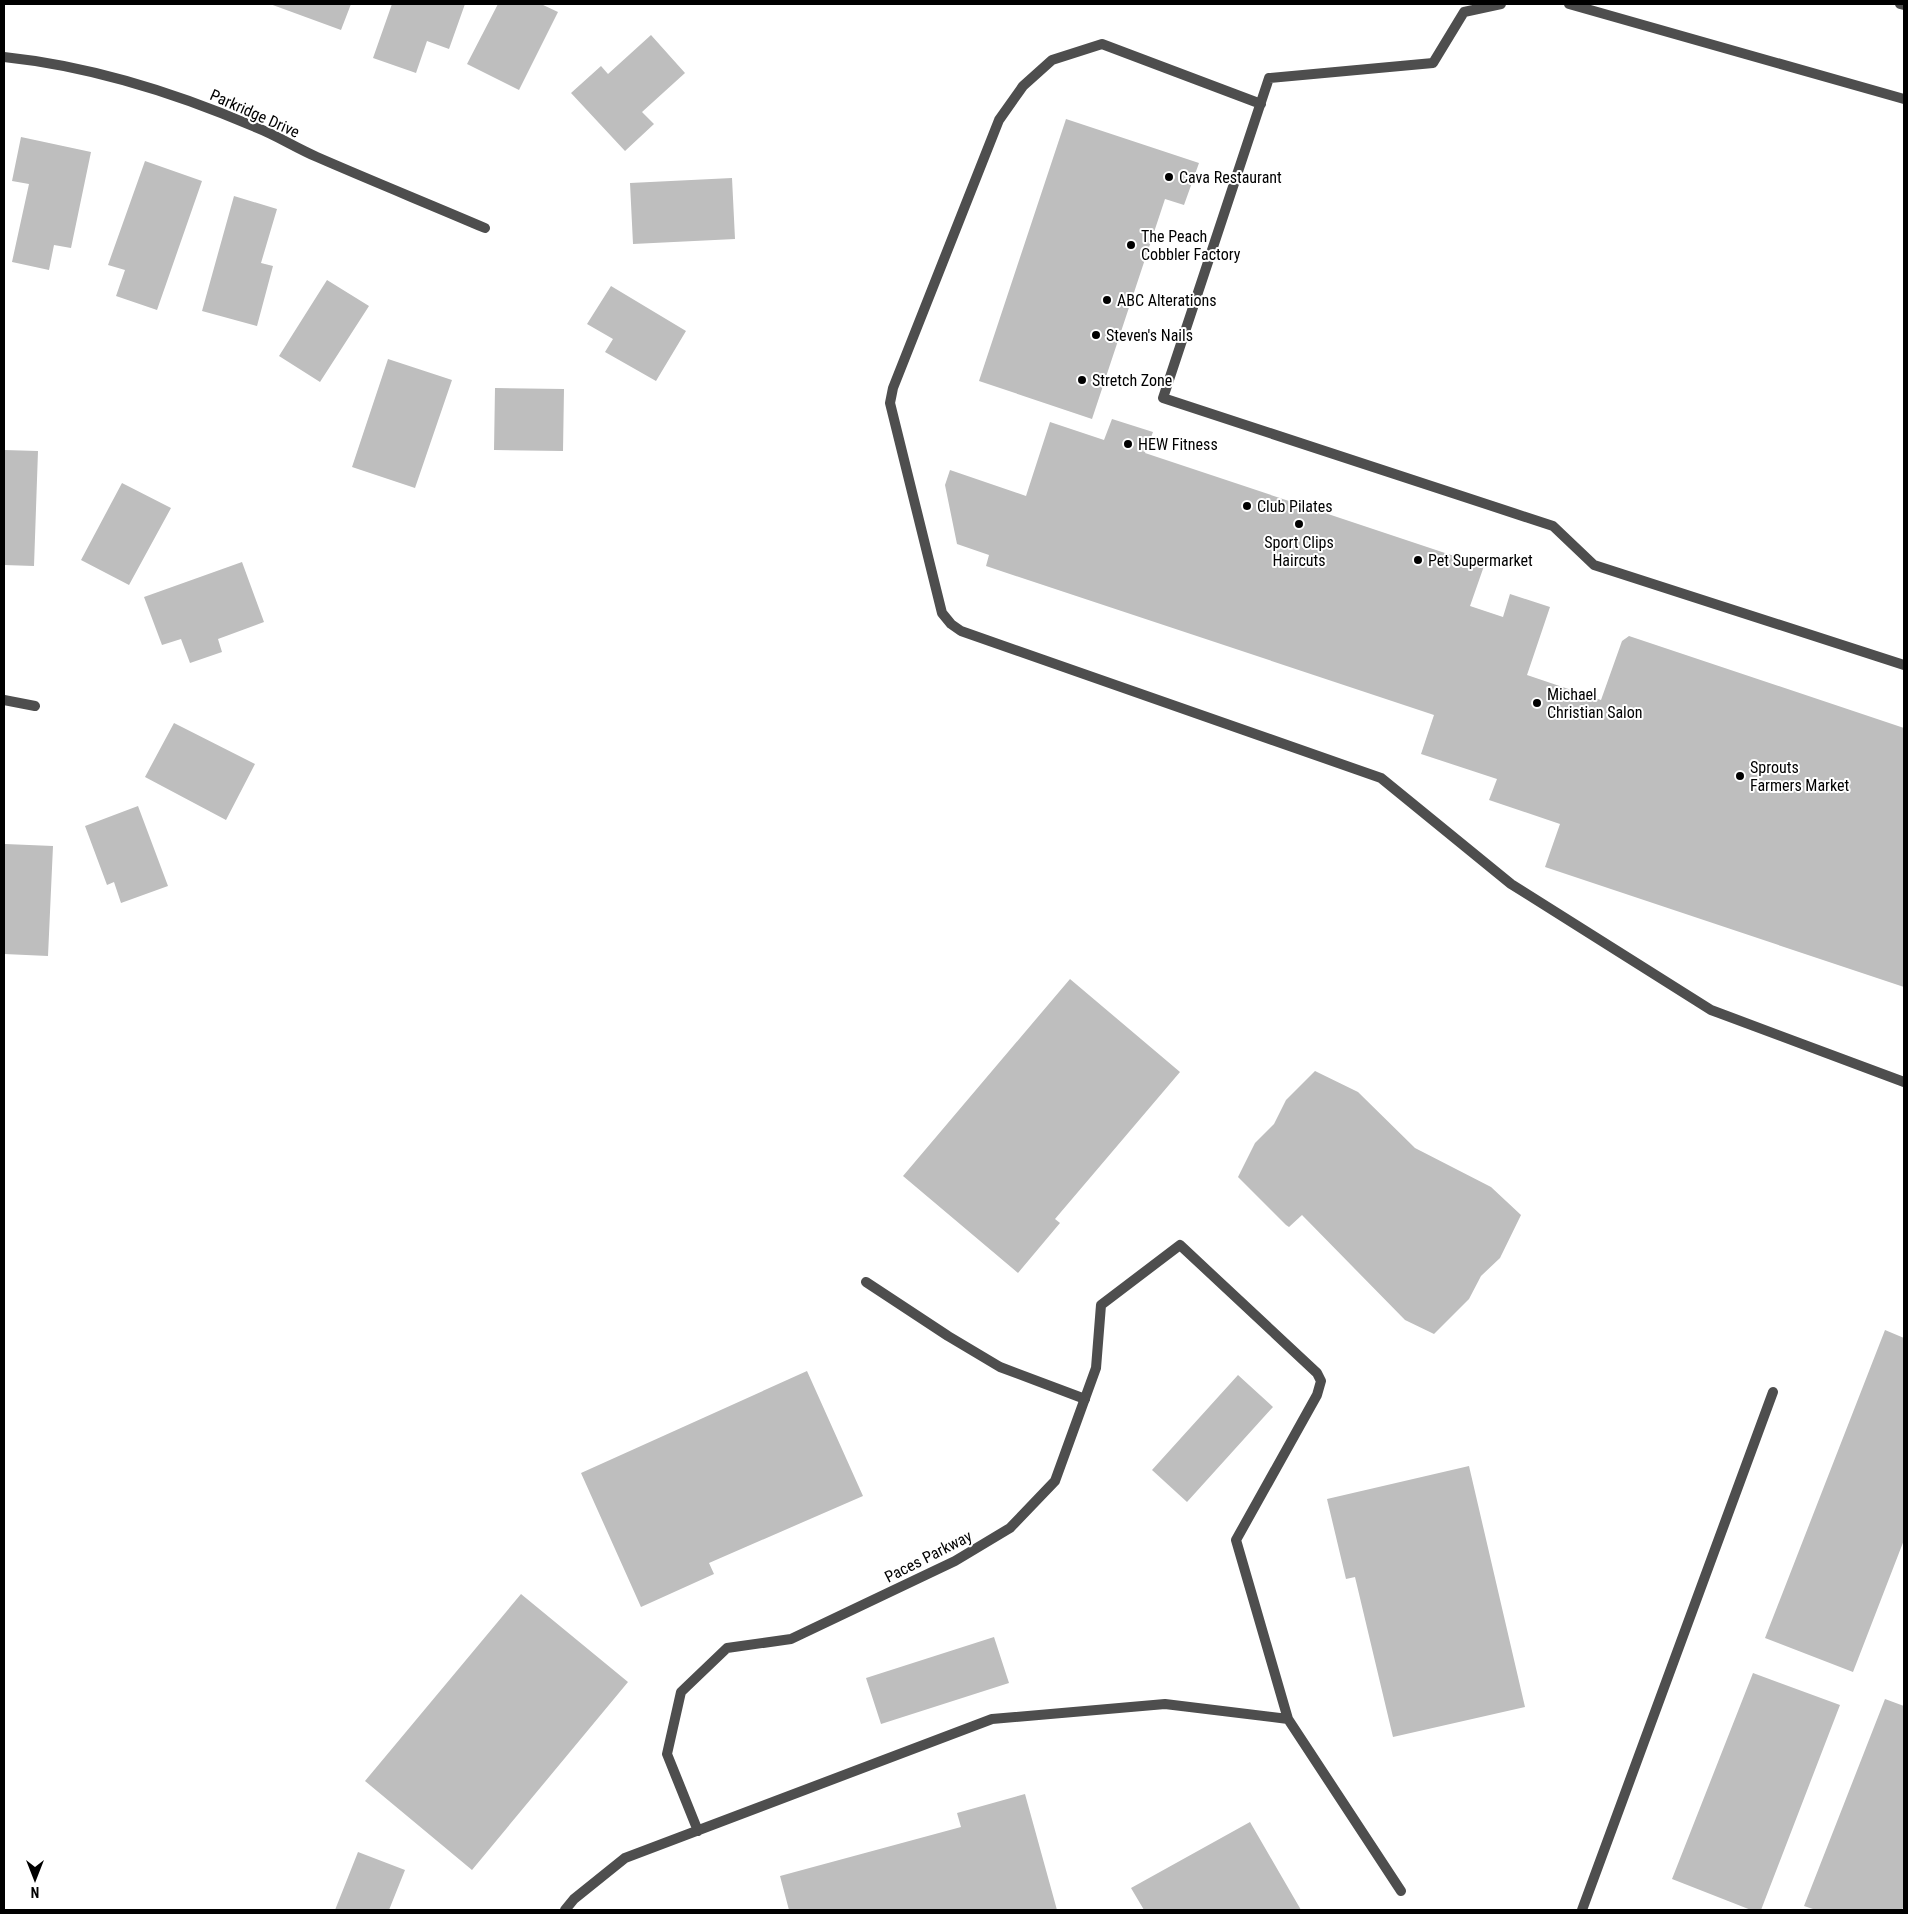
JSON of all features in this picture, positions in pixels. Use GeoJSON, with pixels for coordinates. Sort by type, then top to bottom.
{"type":"FeatureCollection","features":[{"type":"Feature","properties":{"kind":"street"},"geometry":{"type":"LineString","coordinates":[[1501,4],[1467,8],[1433,63],[1269,78],[1164,398],[1553,526],[1594,565],[1904,665]]}},
{"type":"Feature","properties":{"kind":"street"},"geometry":{"type":"LineString","coordinates":[[1569,4],[1904,100]]}},
{"type":"Feature","properties":{"kind":"street"},"geometry":{"type":"LineString","coordinates":[[1900,4],[1904,5]]}},
{"type":"Feature","properties":{"kind":"street"},"geometry":{"type":"LineString","coordinates":[[1261,104],[1102,44],[1052,60],[1023,86],[999,120],[893,388],[890,404],[942,613],[950,624],[961,632],[1381,778],[1511,884],[1711,1010],[1904,1082]]}},
{"type":"Feature","properties":{"kind":"street","name":"Parkridge Drive"},"geometry":{"type":"LineString","coordinates":[[4,57],[72,68],[135,84],[197,104],[257,127],[315,156],[484,228]]}},
{"type":"Feature","properties":{"kind":"street"},"geometry":{"type":"LineString","coordinates":[[4,700],[35,706]]}},
{"type":"Feature","properties":{"kind":"street","name":"Paces Parkway"},"geometry":{"type":"LineString","coordinates":[[698,1831],[667,1754],[681,1692],[727,1648],[791,1639],[955,1561],[1010,1528],[1055,1481],[1096,1368],[1101,1304],[1180,1245],[1317,1373],[1321,1382],[1317,1395],[1236,1540],[1288,1720]]}},
{"type":"Feature","properties":{"kind":"street"},"geometry":{"type":"LineString","coordinates":[[866,1282],[948,1336],[1000,1367],[1085,1399]]}},
{"type":"Feature","properties":{"kind":"street"},"geometry":{"type":"LineString","coordinates":[[1582,1910],[1773,1392]]}},
{"type":"Feature","properties":{"kind":"street"},"geometry":{"type":"LineString","coordinates":[[565,1910],[574,1898],[624,1858],[992,1720],[1165,1704],[1288,1720],[1401,1891]]}},
{"type":"Feature","properties":{"kind":"building"},"geometry":{"type":"Polygon","coordinates":[[[270,4],[351,4],[341,30],[270,4]]]}},
{"type":"Feature","properties":{"kind":"building"},"geometry":{"type":"Polygon","coordinates":[[[392,4],[465,4],[449,49],[427,41],[416,73],[373,58],[392,4]]]}},
{"type":"Feature","properties":{"kind":"building"},"geometry":{"type":"Polygon","coordinates":[[[498,4],[541,4],[558,12],[519,90],[467,64],[498,4]]]}},
{"type":"Feature","properties":{"kind":"building"},"geometry":{"type":"Polygon","coordinates":[[[651,35],[685,73],[642,112],[654,124],[625,151],[571,93],[601,66],[608,74],[651,35]]]}},
{"type":"Feature","properties":{"kind":"building"},"geometry":{"type":"Polygon","coordinates":[[[1066,119],[1199,163],[1184,205],[1165,199],[1092,419],[979,381],[1066,119]]]}},
{"type":"Feature","properties":{"kind":"building"},"geometry":{"type":"Polygon","coordinates":[[[21,137],[91,152],[71,248],[54,245],[49,270],[12,262],[29,184],[12,181],[21,137]]]}},
{"type":"Feature","properties":{"kind":"building"},"geometry":{"type":"Polygon","coordinates":[[[145,161],[202,181],[157,310],[116,296],[125,270],[108,265],[145,161]]]}},
{"type":"Feature","properties":{"kind":"building"},"geometry":{"type":"Polygon","coordinates":[[[732,178],[735,239],[633,244],[630,183],[732,178]]]}},
{"type":"Feature","properties":{"kind":"building"},"geometry":{"type":"Polygon","coordinates":[[[234,196],[277,209],[261,263],[273,266],[257,326],[202,311],[234,196]]]}},
{"type":"Feature","properties":{"kind":"building"},"geometry":{"type":"Polygon","coordinates":[[[327,280],[369,306],[320,382],[279,356],[327,280]]]}},
{"type":"Feature","properties":{"kind":"building"},"geometry":{"type":"Polygon","coordinates":[[[611,286],[686,331],[656,381],[605,352],[613,339],[587,324],[611,286]]]}},
{"type":"Feature","properties":{"kind":"building"},"geometry":{"type":"Polygon","coordinates":[[[388,359],[452,380],[415,488],[352,467],[388,359]]]}},
{"type":"Feature","properties":{"kind":"building"},"geometry":{"type":"Polygon","coordinates":[[[495,388],[564,389],[563,451],[494,450],[495,388]]]}},
{"type":"Feature","properties":{"kind":"building"},"geometry":{"type":"Polygon","coordinates":[[[1112,419],[1153,432],[1145,453],[1484,566],[1470,606],[1503,617],[1510,594],[1550,607],[1527,675],[1601,700],[1622,641],[1629,636],[1904,728],[1904,987],[1545,867],[1560,824],[1489,800],[1497,779],[1421,754],[1434,715],[986,566],[989,555],[957,544],[945,485],[950,470],[1026,496],[1050,422],[1104,440],[1112,419]]]}},
{"type":"Feature","properties":{"kind":"building"},"geometry":{"type":"Polygon","coordinates":[[[4,450],[38,451],[34,566],[4,565],[4,450]]]}},
{"type":"Feature","properties":{"kind":"building"},"geometry":{"type":"Polygon","coordinates":[[[122,483],[171,508],[129,585],[81,560],[122,483]]]}},
{"type":"Feature","properties":{"kind":"building"},"geometry":{"type":"Polygon","coordinates":[[[242,562],[264,622],[218,639],[222,652],[190,663],[181,639],[162,645],[144,597],[242,562]]]}},
{"type":"Feature","properties":{"kind":"building"},"geometry":{"type":"Polygon","coordinates":[[[174,723],[255,764],[226,820],[145,777],[174,723]]]}},
{"type":"Feature","properties":{"kind":"building"},"geometry":{"type":"Polygon","coordinates":[[[138,806],[168,886],[121,903],[114,882],[107,885],[85,826],[138,806]]]}},
{"type":"Feature","properties":{"kind":"building"},"geometry":{"type":"Polygon","coordinates":[[[5,844],[53,846],[48,956],[4,954],[5,844]]]}},
{"type":"Feature","properties":{"kind":"building"},"geometry":{"type":"Polygon","coordinates":[[[1070,979],[1180,1072],[1055,1219],[1060,1223],[1018,1273],[903,1176],[1070,979]]]}},
{"type":"Feature","properties":{"kind":"building"},"geometry":{"type":"Polygon","coordinates":[[[1315,1071],[1358,1092],[1415,1148],[1491,1187],[1521,1215],[1500,1258],[1481,1276],[1469,1299],[1434,1334],[1405,1320],[1302,1215],[1289,1227],[1238,1177],[1255,1143],[1274,1124],[1286,1100],[1315,1071]]]}},
{"type":"Feature","properties":{"kind":"building"},"geometry":{"type":"Polygon","coordinates":[[[1885,1330],[1904,1338],[1904,1540],[1853,1672],[1765,1638],[1885,1330]]]}},
{"type":"Feature","properties":{"kind":"building"},"geometry":{"type":"Polygon","coordinates":[[[807,1371],[863,1496],[709,1563],[714,1574],[641,1607],[581,1473],[807,1371]]]}},
{"type":"Feature","properties":{"kind":"building"},"geometry":{"type":"Polygon","coordinates":[[[1238,1375],[1273,1407],[1187,1502],[1152,1470],[1238,1375]]]}},
{"type":"Feature","properties":{"kind":"building"},"geometry":{"type":"Polygon","coordinates":[[[1469,1466],[1525,1707],[1393,1737],[1355,1577],[1346,1579],[1327,1499],[1469,1466]]]}},
{"type":"Feature","properties":{"kind":"building"},"geometry":{"type":"Polygon","coordinates":[[[521,1594],[628,1682],[472,1870],[365,1781],[521,1594]]]}},
{"type":"Feature","properties":{"kind":"building"},"geometry":{"type":"Polygon","coordinates":[[[994,1637],[1009,1683],[881,1724],[866,1678],[994,1637]]]}},
{"type":"Feature","properties":{"kind":"building"},"geometry":{"type":"Polygon","coordinates":[[[1753,1673],[1840,1705],[1761,1910],[1751,1910],[1672,1879],[1753,1673]]]}},
{"type":"Feature","properties":{"kind":"building"},"geometry":{"type":"Polygon","coordinates":[[[1885,1699],[1904,1706],[1904,1905],[1902,1910],[1816,1910],[1804,1906],[1885,1699]]]}},
{"type":"Feature","properties":{"kind":"building"},"geometry":{"type":"Polygon","coordinates":[[[1025,1794],[1057,1910],[789,1910],[780,1876],[961,1827],[957,1813],[1025,1794]]]}},
{"type":"Feature","properties":{"kind":"building"},"geometry":{"type":"Polygon","coordinates":[[[1250,1822],[1301,1910],[1144,1910],[1131,1888],[1250,1822]]]}},
{"type":"Feature","properties":{"kind":"building"},"geometry":{"type":"Polygon","coordinates":[[[358,1852],[405,1870],[389,1910],[335,1910],[358,1852]]]}},
{"type":"Feature","properties":{"kind":"place","name":"Cava Restaurant"},"geometry":{"type":"Point","coordinates":[1169,177]}},
{"type":"Feature","properties":{"kind":"place","name":"The Peach Cobbler Factory"},"geometry":{"type":"Point","coordinates":[1131,245]}},
{"type":"Feature","properties":{"kind":"place","name":"ABC Alterations"},"geometry":{"type":"Point","coordinates":[1107,300]}},
{"type":"Feature","properties":{"kind":"place","name":"Steven's Nails"},"geometry":{"type":"Point","coordinates":[1096,335]}},
{"type":"Feature","properties":{"kind":"place","name":"Stretch Zone"},"geometry":{"type":"Point","coordinates":[1082,380]}},
{"type":"Feature","properties":{"kind":"place","name":"HEW Fitness"},"geometry":{"type":"Point","coordinates":[1128,444]}},
{"type":"Feature","properties":{"kind":"place","name":"Club Pilates"},"geometry":{"type":"Point","coordinates":[1247,506]}},
{"type":"Feature","properties":{"kind":"place","name":"Sport Clips Haircuts"},"geometry":{"type":"Point","coordinates":[1299,524]}},
{"type":"Feature","properties":{"kind":"place","name":"Pet Supermarket"},"geometry":{"type":"Point","coordinates":[1418,560]}},
{"type":"Feature","properties":{"kind":"place","name":"Michael Christian Salon"},"geometry":{"type":"Point","coordinates":[1537,703]}},
{"type":"Feature","properties":{"kind":"place","name":"Sprouts Farmers Market"},"geometry":{"type":"Point","coordinates":[1740,776]}}]}
